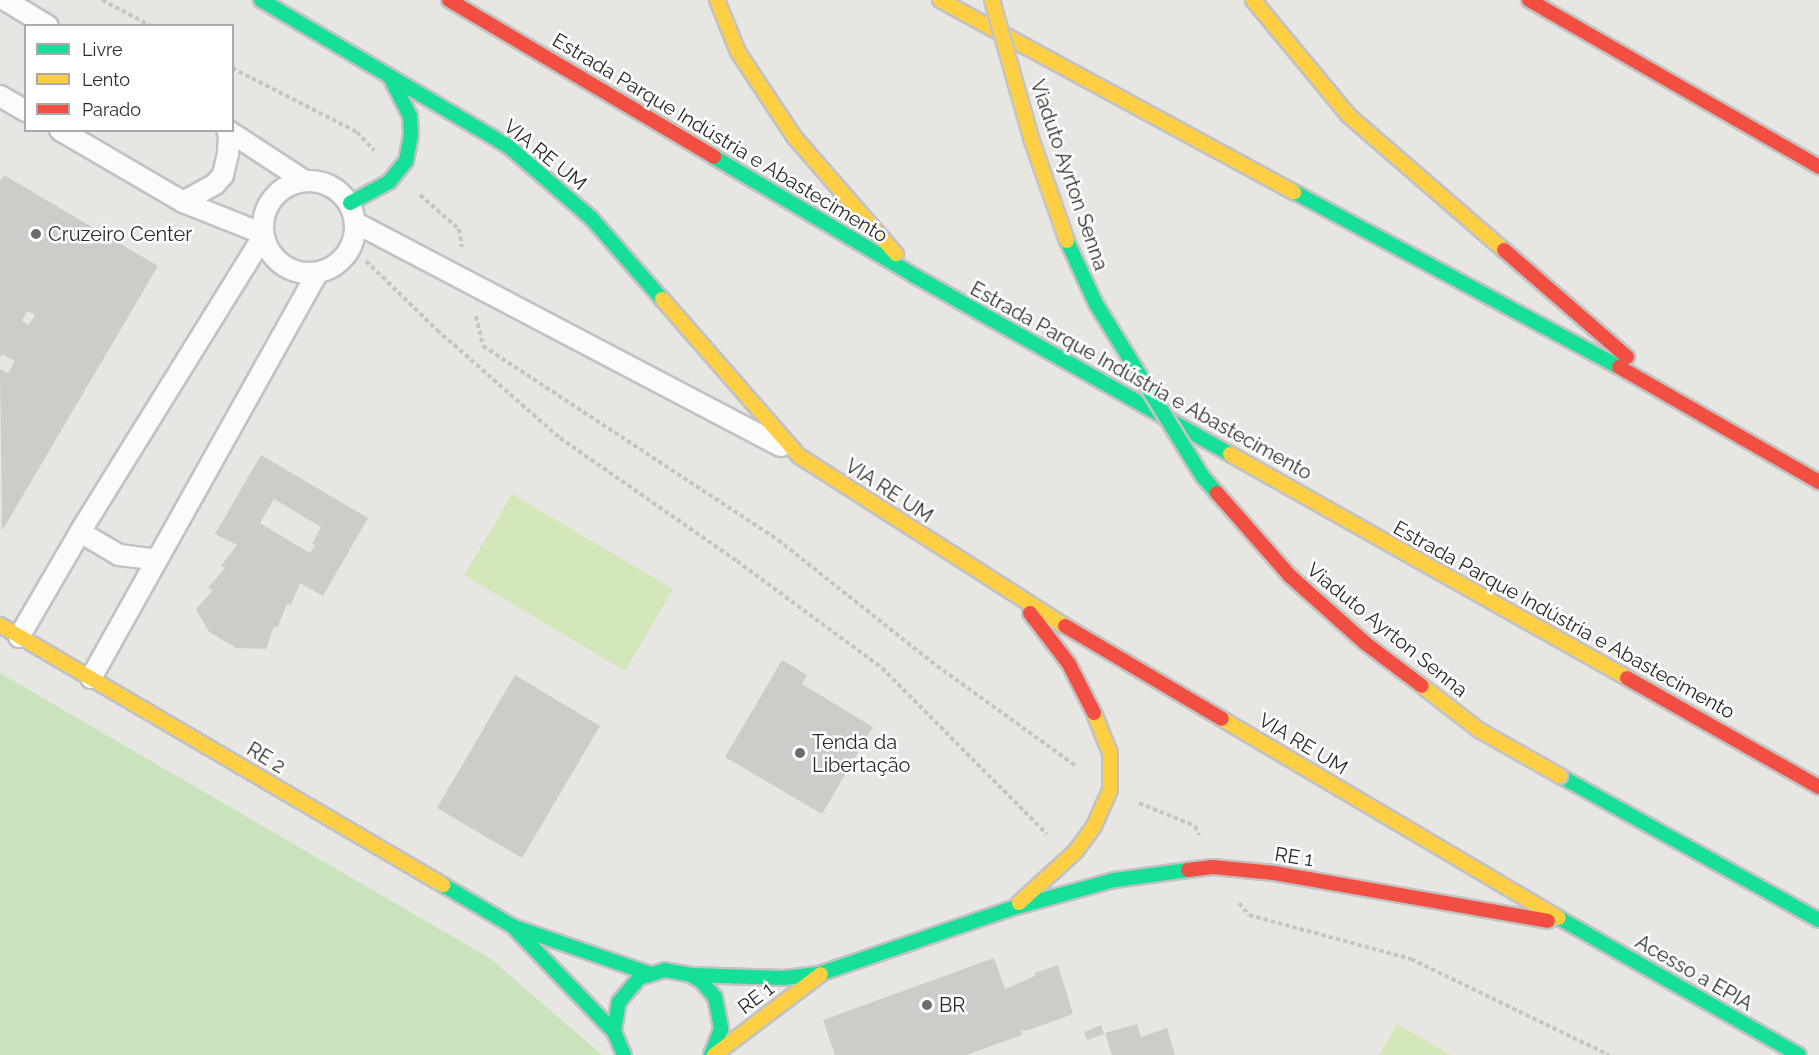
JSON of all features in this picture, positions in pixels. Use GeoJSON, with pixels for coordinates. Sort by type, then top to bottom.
{"type":"FeatureCollection","features":[{"type":"Feature","properties":{"kind":"main road","name":"VIA RE UM"},"geometry":{"type":"LineString","coordinates":[[261,0],[508,146],[591,218],[800,456],[1019,599],[1570,925]]}},
{"type":"Feature","properties":{"kind":"main road","name":"Estrada Parque Indústria e Abastecimento"},"geometry":{"type":"LineString","coordinates":[[449,0],[915,276],[1819,787]]}},
{"type":"Feature","properties":{"kind":"main road"},"geometry":{"type":"LineString","coordinates":[[717,0],[738,52],[795,138],[915,276]]}},
{"type":"Feature","properties":{"kind":"main road"},"geometry":{"type":"LineString","coordinates":[[940,0],[1674,398],[1819,482]]}},
{"type":"Feature","properties":{"kind":"main road","name":"Viaduto Ayrton Senna"},"geometry":{"type":"LineString","coordinates":[[992,0],[1032,141],[1074,261],[1096,304],[1203,477],[1290,576],[1365,643],[1479,730],[1819,920]]}},
{"type":"Feature","properties":{"kind":"main road"},"geometry":{"type":"LineString","coordinates":[[1253,0],[1348,115],[1674,398]]}},
{"type":"Feature","properties":{"kind":"main road"},"geometry":{"type":"LineString","coordinates":[[1529,0],[1819,167]]}},
{"type":"Feature","properties":{"kind":"main road"},"geometry":{"type":"LineString","coordinates":[[350,203],[389,182],[397,175],[406,161],[411,135],[410,116],[390,76]]}},
{"type":"Feature","properties":{"kind":"main road","name":"RE 1"},"geometry":{"type":"LineString","coordinates":[[1013,908],[1076,851],[1094,826],[1110,790],[1110,753],[1102,729],[1069,664],[1019,599]]}},
{"type":"Feature","properties":{"kind":"main road","name":"RE 2"},"geometry":{"type":"LineString","coordinates":[[0,625],[512,927],[648,974]]}},
{"type":"Feature","properties":{"kind":"main road","name":"RE 1"},"geometry":{"type":"LineString","coordinates":[[648,974],[674,970],[691,975],[784,978],[822,973],[1013,908],[1115,880],[1213,867],[1274,873],[1570,925]]}},
{"type":"Feature","properties":{"kind":"main road","name":"Acesso a EPIA"},"geometry":{"type":"LineString","coordinates":[[1570,925],[1799,1055]]}},
{"type":"Feature","properties":{"kind":"main road","name":"RE 2"},"geometry":{"type":"LineString","coordinates":[[512,927],[614,1032]]}},
{"type":"Feature","properties":{"kind":"main road","name":"RE 1"},"geometry":{"type":"LineString","coordinates":[[713,1055],[822,973]]}},
{"type":"Feature","properties":{"kind":"main road"},"geometry":{"type":"LineString","coordinates":[[624,1055],[614,1032],[619,1002],[631,984],[648,974]]}},
{"type":"Feature","properties":{"kind":"main road"},"geometry":{"type":"LineString","coordinates":[[691,975],[708,988],[719,1007],[719,1039],[713,1055]]}},
{"type":"Feature","properties":{"kind":"lane"},"geometry":{"type":"LineString","coordinates":[[5,0],[45,24]]}},
{"type":"Feature","properties":{"kind":"lane"},"geometry":{"type":"LineString","coordinates":[[0,96],[24,110]]}},
{"type":"Feature","properties":{"kind":"lane"},"geometry":{"type":"LineString","coordinates":[[20,637],[80,532],[262,235],[264,214],[272,198],[286,186],[303,180],[321,182],[338,189],[350,203],[356,223],[352,246],[338,265],[316,274],[292,271],[272,256],[262,235],[183,202],[63,132]]}},
{"type":"Feature","properties":{"kind":"lane"},"geometry":{"type":"LineString","coordinates":[[183,202],[209,188],[223,175],[228,154],[228,132]]}},
{"type":"Feature","properties":{"kind":"lane"},"geometry":{"type":"LineString","coordinates":[[230,132],[303,180]]}},
{"type":"Feature","properties":{"kind":"lane"},"geometry":{"type":"LineString","coordinates":[[356,223],[800,456]]}},
{"type":"Feature","properties":{"kind":"lane"},"geometry":{"type":"LineString","coordinates":[[91,678],[316,274]]}},
{"type":"Feature","properties":{"kind":"lane"},"geometry":{"type":"LineString","coordinates":[[80,532],[119,555],[157,560]]}},
{"type":"Feature","properties":{"kind":"path"},"geometry":{"type":"LineString","coordinates":[[102,0],[147,24]]}},
{"type":"Feature","properties":{"kind":"path"},"geometry":{"type":"LineString","coordinates":[[234,69],[357,132],[397,175],[459,229],[468,282],[483,346],[778,540],[937,666],[1110,790],[1195,826],[1213,867],[1249,915],[1411,959],[1609,1055]]}},
{"type":"Feature","properties":{"kind":"path"},"geometry":{"type":"LineString","coordinates":[[352,246],[436,330],[560,438],[736,561],[882,668],[1047,834],[1076,851]]}},
{"type":"Feature","properties":{"kind":"green space"},"geometry":{"type":"Polygon","coordinates":[[[512,494],[673,589],[625,671],[464,575],[512,494]]]}},
{"type":"Feature","properties":{"kind":"green space"},"geometry":{"type":"Polygon","coordinates":[[[0,673],[491,959],[602,1055],[0,1055],[0,673]]]}},
{"type":"Feature","properties":{"kind":"green space"},"geometry":{"type":"Polygon","coordinates":[[[1397,1024],[1451,1055],[1379,1055],[1397,1024]]]}},
{"type":"Feature","properties":{"kind":"building"},"geometry":{"type":"Polygon","coordinates":[[[4,175],[158,266],[2,531],[0,369],[8,373],[15,361],[2,354],[0,358],[0,181],[4,175]],[[27,311],[22,321],[29,325],[35,315],[27,311]]]}},
{"type":"Feature","properties":{"kind":"building"},"geometry":{"type":"Polygon","coordinates":[[[261,455],[368,518],[323,596],[300,583],[291,605],[287,604],[277,628],[274,626],[266,649],[236,648],[209,632],[196,609],[213,590],[208,588],[225,568],[221,566],[237,545],[215,534],[261,455]],[[274,499],[260,523],[310,553],[321,527],[274,499]]]}},
{"type":"Feature","properties":{"kind":"building","name":"Tenda da Libertação"},"geometry":{"type":"Polygon","coordinates":[[[782,660],[807,675],[802,684],[873,727],[822,814],[725,757],[782,660]]]}},
{"type":"Feature","properties":{"kind":"building"},"geometry":{"type":"Polygon","coordinates":[[[515,675],[600,726],[522,858],[437,808],[515,675]]]}},
{"type":"Feature","properties":{"kind":"building"},"geometry":{"type":"Polygon","coordinates":[[[994,958],[1005,989],[1035,976],[1035,973],[1058,965],[1073,1014],[1026,1031],[1021,1030],[1022,1035],[966,1055],[835,1055],[823,1020],[994,958]]]}},
{"type":"Feature","properties":{"kind":"building"},"geometry":{"type":"Polygon","coordinates":[[[1137,1024],[1141,1037],[1167,1028],[1175,1055],[1112,1055],[1105,1033],[1137,1024]]]}},
{"type":"Feature","properties":{"kind":"building"},"geometry":{"type":"Polygon","coordinates":[[[1101,1025],[1104,1034],[1087,1040],[1084,1032],[1101,1025]]]}},
{"type":"Feature","properties":{"kind":"traffic: fast"},"geometry":{"type":"LineString","coordinates":[[261,0],[508,146],[591,218],[662,299]]}},
{"type":"Feature","properties":{"kind":"traffic: fast"},"geometry":{"type":"LineString","coordinates":[[350,203],[389,182],[406,161],[411,135],[410,116],[390,77]]}},
{"type":"Feature","properties":{"kind":"traffic: fast"},"geometry":{"type":"LineString","coordinates":[[714,157],[915,276],[1230,454]]}},
{"type":"Feature","properties":{"kind":"traffic: fast"},"geometry":{"type":"LineString","coordinates":[[1294,192],[1619,367]]}},
{"type":"Feature","properties":{"kind":"traffic: fast"},"geometry":{"type":"LineString","coordinates":[[1067,241],[1096,304],[1203,477],[1217,493]]}},
{"type":"Feature","properties":{"kind":"traffic: fast"},"geometry":{"type":"LineString","coordinates":[[1560,776],[1819,920]]}},
{"type":"Feature","properties":{"kind":"traffic: fast"},"geometry":{"type":"LineString","coordinates":[[691,975],[784,978],[822,973],[1013,908],[1115,880],[1188,870]]}},
{"type":"Feature","properties":{"kind":"traffic: fast"},"geometry":{"type":"LineString","coordinates":[[443,885],[512,926],[648,973]]}},
{"type":"Feature","properties":{"kind":"traffic: fast"},"geometry":{"type":"LineString","coordinates":[[1559,918],[1799,1055]]}},
{"type":"Feature","properties":{"kind":"traffic: fast"},"geometry":{"type":"LineString","coordinates":[[516,930],[614,1032]]}},
{"type":"Feature","properties":{"kind":"traffic: fast"},"geometry":{"type":"LineString","coordinates":[[624,1055],[614,1032],[619,1002],[639,978],[665,970],[691,975],[701,981],[715,997],[721,1029],[711,1055]]}},
{"type":"Feature","properties":{"kind":"traffic: slow"},"geometry":{"type":"LineString","coordinates":[[717,0],[738,52],[795,138],[896,254]]}},
{"type":"Feature","properties":{"kind":"traffic: slow"},"geometry":{"type":"LineString","coordinates":[[940,0],[1294,192]]}},
{"type":"Feature","properties":{"kind":"traffic: slow"},"geometry":{"type":"LineString","coordinates":[[992,0],[1032,141],[1067,241]]}},
{"type":"Feature","properties":{"kind":"traffic: slow"},"geometry":{"type":"LineString","coordinates":[[1253,0],[1348,115],[1504,250]]}},
{"type":"Feature","properties":{"kind":"traffic: slow"},"geometry":{"type":"LineString","coordinates":[[662,299],[799,456],[1065,626]]}},
{"type":"Feature","properties":{"kind":"traffic: slow"},"geometry":{"type":"LineString","coordinates":[[1230,454],[1627,678]]}},
{"type":"Feature","properties":{"kind":"traffic: slow"},"geometry":{"type":"LineString","coordinates":[[0,625],[443,885]]}},
{"type":"Feature","properties":{"kind":"traffic: slow"},"geometry":{"type":"LineString","coordinates":[[1422,686],[1479,730],[1560,776]]}},
{"type":"Feature","properties":{"kind":"traffic: slow"},"geometry":{"type":"LineString","coordinates":[[1019,903],[1076,851],[1094,826],[1110,790],[1110,753],[1094,713]]}},
{"type":"Feature","properties":{"kind":"traffic: slow"},"geometry":{"type":"LineString","coordinates":[[1222,719],[1559,918]]}},
{"type":"Feature","properties":{"kind":"traffic: slow"},"geometry":{"type":"LineString","coordinates":[[714,1055],[821,974]]}},
{"type":"Feature","properties":{"kind":"traffic: jam"},"geometry":{"type":"LineString","coordinates":[[449,0],[714,157]]}},
{"type":"Feature","properties":{"kind":"traffic: jam"},"geometry":{"type":"LineString","coordinates":[[1529,0],[1819,167]]}},
{"type":"Feature","properties":{"kind":"traffic: jam"},"geometry":{"type":"LineString","coordinates":[[1504,250],[1627,357]]}},
{"type":"Feature","properties":{"kind":"traffic: jam"},"geometry":{"type":"LineString","coordinates":[[1619,367],[1819,482]]}},
{"type":"Feature","properties":{"kind":"traffic: jam"},"geometry":{"type":"LineString","coordinates":[[1217,493],[1290,576],[1365,643],[1422,686]]}},
{"type":"Feature","properties":{"kind":"traffic: jam"},"geometry":{"type":"LineString","coordinates":[[1030,613],[1069,664],[1094,713]]}},
{"type":"Feature","properties":{"kind":"traffic: jam"},"geometry":{"type":"LineString","coordinates":[[1065,626],[1222,719]]}},
{"type":"Feature","properties":{"kind":"traffic: jam"},"geometry":{"type":"LineString","coordinates":[[1627,678],[1819,787]]}},
{"type":"Feature","properties":{"kind":"traffic: jam"},"geometry":{"type":"LineString","coordinates":[[1188,870],[1213,867],[1274,873],[1548,921]]}},
{"type":"Feature","properties":{"kind":"place","name":"Cruzeiro Center"},"geometry":{"type":"Point","coordinates":[36,234]}},
{"type":"Feature","properties":{"kind":"place","name":"Tenda da Libertação"},"geometry":{"type":"Point","coordinates":[800,753]}},
{"type":"Feature","properties":{"kind":"place","name":"BR"},"geometry":{"type":"Point","coordinates":[927,1005]}}]}
